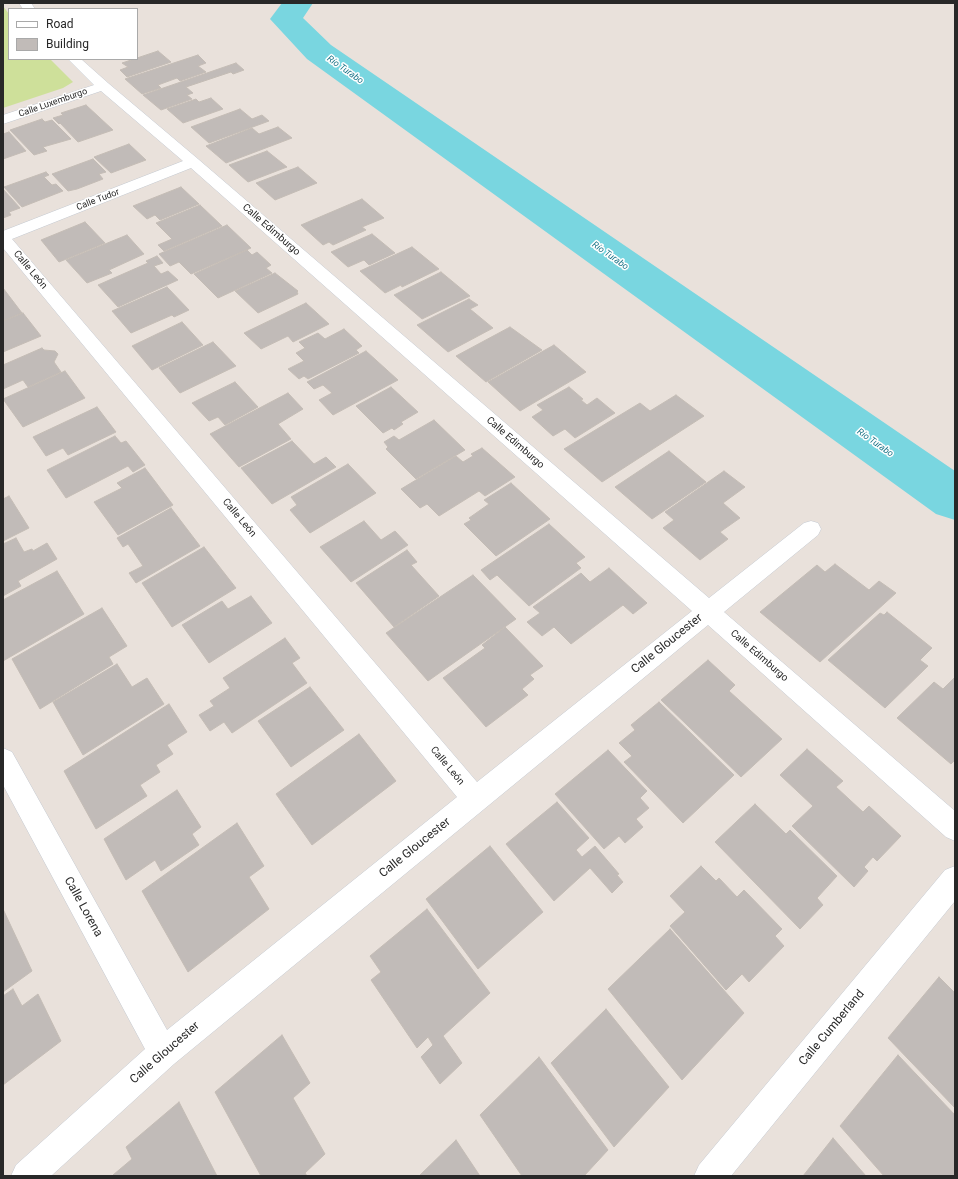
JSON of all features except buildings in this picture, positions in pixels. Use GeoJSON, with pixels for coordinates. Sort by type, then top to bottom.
{"type":"FeatureCollection","features":[{"type":"Feature","properties":{"kind":"street","name":"Calle Edimburgo"},"geometry":{"type":"LineString","coordinates":[[75,60],[103,86],[193,162],[955,828]]}},
{"type":"Feature","properties":{"kind":"street","name":"Calle Luxemburgo"},"geometry":{"type":"LineString","coordinates":[[3,120],[103,86]]}},
{"type":"Feature","properties":{"kind":"street","name":"Calle Tudor"},"geometry":{"type":"LineString","coordinates":[[3,237],[193,162]]}},
{"type":"Feature","properties":{"kind":"street","name":"Calle León"},"geometry":{"type":"LineString","coordinates":[[3,237],[475,799]]}},
{"type":"Feature","properties":{"kind":"street","name":"Calle Gloucester"},"geometry":{"type":"LineString","coordinates":[[27,1176],[163,1053],[475,799],[811,529]]}},
{"type":"Feature","properties":{"kind":"street","name":"Calle Lorena"},"geometry":{"type":"LineString","coordinates":[[4,765],[163,1053]]}},
{"type":"Feature","properties":{"kind":"street","name":"Calle Cumberland"},"geometry":{"type":"LineString","coordinates":[[710,1176],[955,880]]}},
{"type":"Feature","properties":{"kind":"green space"},"geometry":{"type":"Polygon","coordinates":[[[3,6],[8,13],[8,60],[51,60],[73,82],[63,88],[3,108],[3,6]]]}},
{"type":"Feature","properties":{"kind":"waterway","name":"Río Turabo"},"geometry":{"type":"LineString","coordinates":[[298,3],[286,19],[319,52],[955,499]]}}]}
